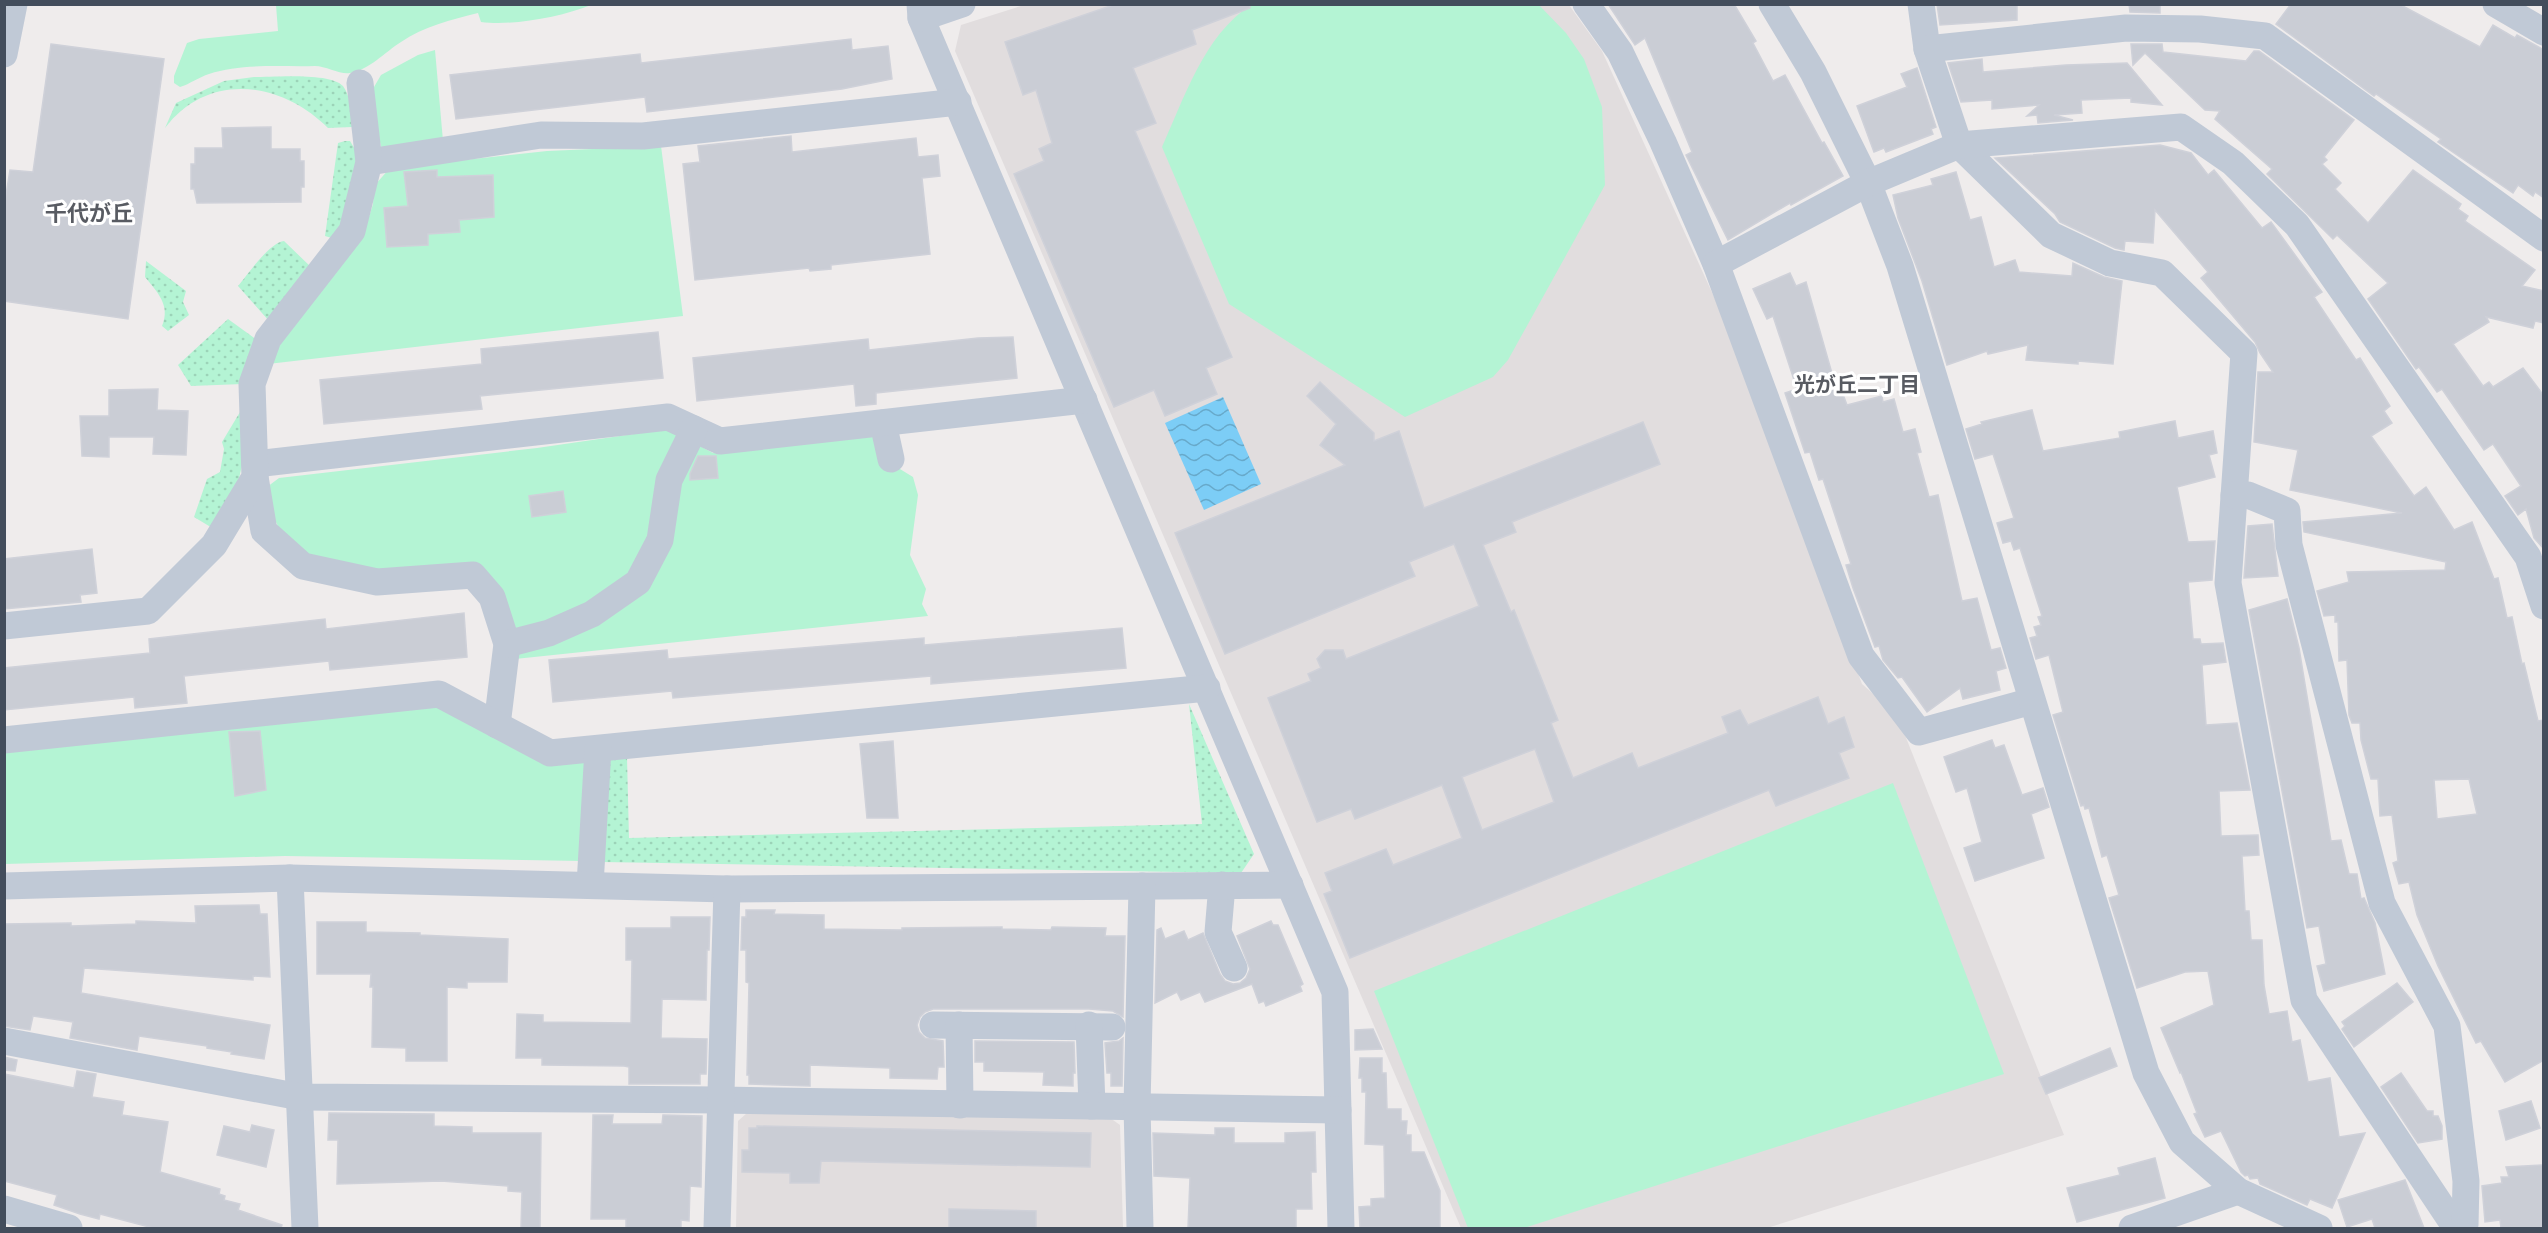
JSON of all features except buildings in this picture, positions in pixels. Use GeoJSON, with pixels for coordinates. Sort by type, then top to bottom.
{"type":"FeatureCollection","features":[{"type":"Feature","properties":{"kind":"street"},"geometry":{"type":"LineString","coordinates":[[4,54],[14,4]]}},
{"type":"Feature","properties":{"kind":"street"},"geometry":{"type":"LineString","coordinates":[[962,4],[920,11],[1335,992],[1341,1228]]}},
{"type":"Feature","properties":{"kind":"street"},"geometry":{"type":"LineString","coordinates":[[1586,4],[1620,52],[1663,142],[1716,264],[1861,656],[1919,732],[2032,701]]}},
{"type":"Feature","properties":{"kind":"street"},"geometry":{"type":"LineString","coordinates":[[1772,4],[1813,72],[1868,183],[1900,266],[2146,1073],[2182,1143],[2238,1191],[2319,1228]]}},
{"type":"Feature","properties":{"kind":"street"},"geometry":{"type":"LineString","coordinates":[[1921,4],[1927,49],[1959,145],[2051,236],[2110,263],[2162,273],[2244,353],[2228,583],[2304,1000],[2457,1225]]}},
{"type":"Feature","properties":{"kind":"street"},"geometry":{"type":"LineString","coordinates":[[2496,4],[2544,32]]}},
{"type":"Feature","properties":{"kind":"street"},"geometry":{"type":"LineString","coordinates":[[1927,49],[2126,28],[2200,29],[2265,36],[2544,238]]}},
{"type":"Feature","properties":{"kind":"street"},"geometry":{"type":"LineString","coordinates":[[360,83],[369,162],[352,231],[268,339],[252,384],[255,470],[264,531],[303,566],[376,582],[473,575],[492,597],[507,644],[497,725]]}},
{"type":"Feature","properties":{"kind":"street"},"geometry":{"type":"LineString","coordinates":[[369,162],[541,135],[643,136],[958,102]]}},
{"type":"Feature","properties":{"kind":"street"},"geometry":{"type":"LineString","coordinates":[[1716,264],[1868,183],[1959,145],[2181,127],[2233,163],[2297,225],[2528,557],[2544,606]]}},
{"type":"Feature","properties":{"kind":"street"},"geometry":{"type":"LineString","coordinates":[[255,470],[668,417],[720,441],[1084,400]]}},
{"type":"Feature","properties":{"kind":"street"},"geometry":{"type":"LineString","coordinates":[[883,423],[891,459]]}},
{"type":"Feature","properties":{"kind":"street"},"geometry":{"type":"LineString","coordinates":[[507,644],[549,633],[592,614],[638,582],[660,540],[669,480],[694,429]]}},
{"type":"Feature","properties":{"kind":"street"},"geometry":{"type":"LineString","coordinates":[[4,626],[148,611],[214,545],[255,470]]}},
{"type":"Feature","properties":{"kind":"street"},"geometry":{"type":"LineString","coordinates":[[2234,495],[2248,495],[2287,511],[2289,545],[2382,903],[2447,1026],[2466,1181],[2457,1225]]}},
{"type":"Feature","properties":{"kind":"street"},"geometry":{"type":"LineString","coordinates":[[4,741],[439,694],[550,753],[1207,688]]}},
{"type":"Feature","properties":{"kind":"street"},"geometry":{"type":"LineString","coordinates":[[590,885],[598,748]]}},
{"type":"Feature","properties":{"kind":"street"},"geometry":{"type":"LineString","coordinates":[[4,886],[290,878],[727,889],[1290,885]]}},
{"type":"Feature","properties":{"kind":"street"},"geometry":{"type":"LineString","coordinates":[[290,878],[305,1228]]}},
{"type":"Feature","properties":{"kind":"street"},"geometry":{"type":"LineString","coordinates":[[1222,885],[1218,932],[1234,968]]}},
{"type":"Feature","properties":{"kind":"street"},"geometry":{"type":"LineString","coordinates":[[1140,1228],[1137,1107],[1142,886]]}},
{"type":"Feature","properties":{"kind":"street"},"geometry":{"type":"LineString","coordinates":[[717,1228],[727,889]]}},
{"type":"Feature","properties":{"kind":"street"},"geometry":{"type":"LineString","coordinates":[[960,1105],[946,1025],[1101,1026],[1092,1107]]}},
{"type":"Feature","properties":{"kind":"street"},"geometry":{"type":"LineString","coordinates":[[4,1041],[300,1097],[721,1100],[1338,1110]]}},
{"type":"Feature","properties":{"kind":"street"},"geometry":{"type":"LineString","coordinates":[[2132,1228],[2238,1191]]}},
{"type":"Feature","properties":{"kind":"street"},"geometry":{"type":"LineString","coordinates":[[4,1209],[69,1228]]}},
{"type":"Feature","properties":{"kind":"shaded area"},"geometry":{"type":"Polygon","coordinates":[[[1024,5],[1569,5],[1602,51],[1740,354],[1862,684],[1897,715],[2064,1135],[1767,1228],[1461,1228],[955,51],[961,25],[1024,5]]]}},
{"type":"Feature","properties":{"kind":"shaded area"},"geometry":{"type":"Polygon","coordinates":[[[747,1113],[1106,1115],[1120,1125],[1123,1228],[736,1228],[738,1121],[747,1113]]]}},
{"type":"Feature","properties":{"kind":"green space"},"geometry":{"type":"Polygon","coordinates":[[[276,5],[591,5],[551,17],[522,22],[481,22],[478,13],[448,21],[410,36],[370,65],[350,73],[315,66],[261,66],[234,68],[209,74],[180,87],[174,83],[174,76],[187,43],[199,39],[278,31],[276,5]]]}},
{"type":"Feature","properties":{"kind":"green space"},"geometry":{"type":"Polygon","coordinates":[[[1251,5],[1539,5],[1566,33],[1584,59],[1602,107],[1605,185],[1508,360],[1493,377],[1405,417],[1229,304],[1162,147],[1187,89],[1208,50],[1220,33],[1251,5]]]}},
{"type":"Feature","properties":{"kind":"green space"},"geometry":{"type":"Polygon","coordinates":[[[435,50],[443,141],[382,150],[374,118],[374,87],[381,75],[418,55],[435,50]]]}},
{"type":"Feature","properties":{"kind":"green space"},"geometry":{"type":"Polygon","coordinates":[[[254,77],[314,77],[336,82],[343,86],[348,95],[352,127],[328,128],[309,112],[289,100],[267,92],[245,89],[223,91],[202,97],[182,110],[165,128],[176,103],[224,81],[254,77]]]}},
{"type":"Feature","properties":{"kind":"green space"},"geometry":{"type":"Polygon","coordinates":[[[350,141],[356,151],[355,196],[335,239],[325,236],[338,143],[350,141]]]}},
{"type":"Feature","properties":{"kind":"green space"},"geometry":{"type":"Polygon","coordinates":[[[661,146],[683,316],[268,364],[290,328],[366,226],[373,204],[374,186],[390,168],[547,151],[661,146]]]}},
{"type":"Feature","properties":{"kind":"green space"},"geometry":{"type":"Polygon","coordinates":[[[284,241],[312,268],[269,321],[238,286],[265,253],[284,241]]]}},
{"type":"Feature","properties":{"kind":"green space"},"geometry":{"type":"Polygon","coordinates":[[[146,261],[186,291],[183,302],[189,315],[168,331],[162,326],[164,305],[145,277],[146,261]]]}},
{"type":"Feature","properties":{"kind":"green space"},"geometry":{"type":"Polygon","coordinates":[[[228,319],[257,340],[243,384],[191,386],[178,365],[228,319]]]}},
{"type":"Feature","properties":{"kind":"green space"},"geometry":{"type":"Polygon","coordinates":[[[243,407],[244,456],[236,492],[214,529],[194,517],[207,479],[220,472],[224,449],[222,442],[243,407]]]}},
{"type":"Feature","properties":{"kind":"green space"},"geometry":{"type":"Polygon","coordinates":[[[668,429],[713,453],[879,436],[895,466],[913,477],[918,495],[910,555],[926,589],[922,604],[928,616],[515,659],[491,581],[382,574],[325,563],[303,553],[287,540],[276,522],[263,490],[279,478],[537,448],[668,429]]]}},
{"type":"Feature","properties":{"kind":"green space"},"geometry":{"type":"Polygon","coordinates":[[[1189,704],[1254,854],[1241,873],[602,862],[609,759],[627,757],[629,838],[1202,824],[1189,704]]]}},
{"type":"Feature","properties":{"kind":"green space"},"geometry":{"type":"Polygon","coordinates":[[[439,706],[587,762],[582,861],[285,856],[5,864],[4,753],[439,706]]]}},
{"type":"Feature","properties":{"kind":"green space"},"geometry":{"type":"Polygon","coordinates":[[[1893,783],[2004,1074],[1524,1228],[1468,1228],[1374,991],[1893,783]]]}},
{"type":"Feature","properties":{"kind":"water"},"geometry":{"type":"Polygon","coordinates":[[[1223,397],[1261,484],[1204,510],[1165,423],[1223,397]]]}},
{"type":"Feature","properties":{"kind":"district","name":"千代が丘"},"geometry":{"type":"Point","coordinates":[89,214]}},
{"type":"Feature","properties":{"kind":"district","name":"光が丘二丁目"},"geometry":{"type":"Point","coordinates":[1857,385]}}]}
